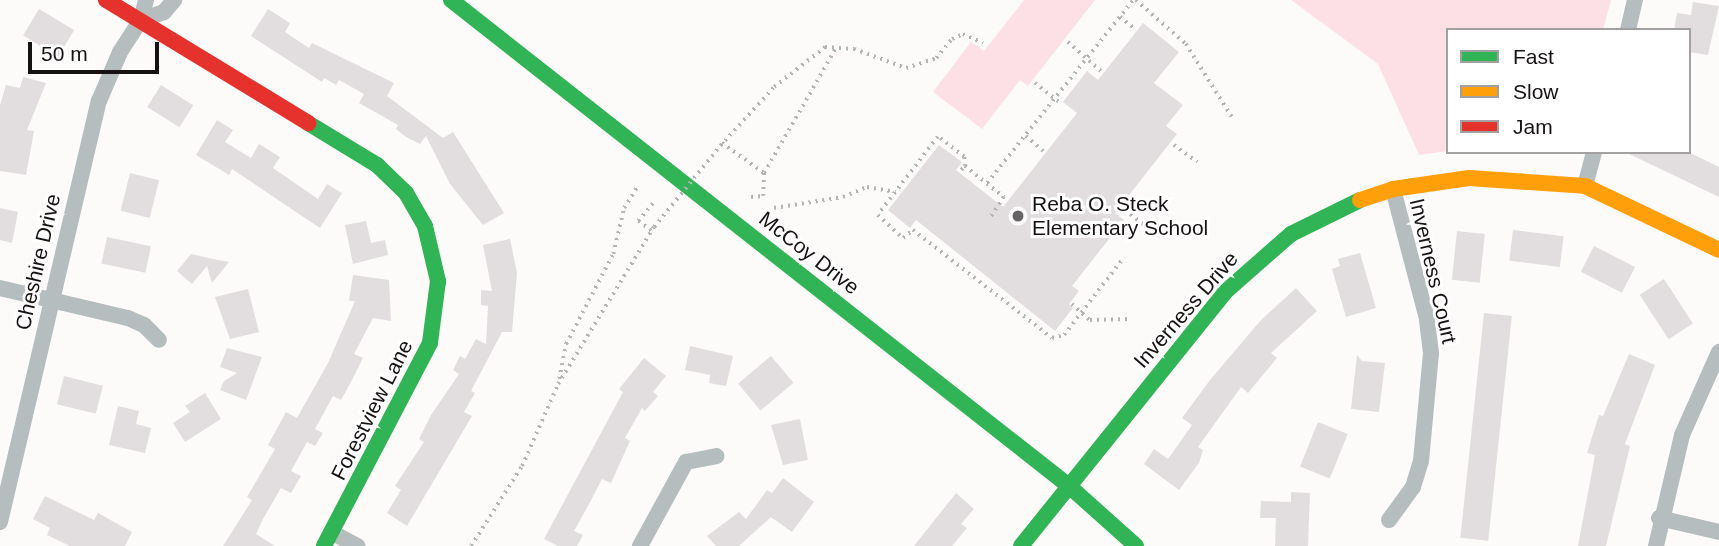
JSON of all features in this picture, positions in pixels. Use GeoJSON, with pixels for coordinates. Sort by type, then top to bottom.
{"type":"FeatureCollection","features":[{"type":"Feature","properties":{"kind":"street","name":"Forestview Lane"},"geometry":{"type":"LineString","coordinates":[[106,0],[377,165],[406,193],[425,226],[438,281],[430,343],[328,539]]}},
{"type":"Feature","properties":{"kind":"street","name":"Cheshire Drive"},"geometry":{"type":"LineString","coordinates":[[0,522],[99,101],[120,51],[141,20],[146,0]]}},
{"type":"Feature","properties":{"kind":"street","name":"Cheshire Drive"},"geometry":{"type":"LineString","coordinates":[[141,20],[164,12],[174,0]]}},
{"type":"Feature","properties":{"kind":"street","name":"McCoy Drive"},"geometry":{"type":"LineString","coordinates":[[451,0],[1069,486],[1136,546]]}},
{"type":"Feature","properties":{"kind":"street"},"geometry":{"type":"LineString","coordinates":[[1628,28],[1635,0]]}},
{"type":"Feature","properties":{"kind":"street"},"geometry":{"type":"LineString","coordinates":[[1585,186],[1593,154]]}},
{"type":"Feature","properties":{"kind":"street","name":"Inverness Drive"},"geometry":{"type":"LineString","coordinates":[[1021,546],[1204,315],[1264,254],[1315,220],[1393,189],[1494,178],[1585,186],[1719,250]]}},
{"type":"Feature","properties":{"kind":"street","name":"Inverness Court"},"geometry":{"type":"LineString","coordinates":[[1389,520],[1413,487],[1421,461],[1432,353],[1426,315],[1393,189]]}},
{"type":"Feature","properties":{"kind":"street"},"geometry":{"type":"LineString","coordinates":[[0,288],[128,318],[144,325],[159,340]]}},
{"type":"Feature","properties":{"kind":"street"},"geometry":{"type":"LineString","coordinates":[[1656,546],[1659,518],[1682,435],[1719,352]]}},
{"type":"Feature","properties":{"kind":"street"},"geometry":{"type":"LineString","coordinates":[[640,546],[686,462],[716,456]]}},
{"type":"Feature","properties":{"kind":"street"},"geometry":{"type":"LineString","coordinates":[[1659,518],[1719,532]]}},
{"type":"Feature","properties":{"kind":"street"},"geometry":{"type":"LineString","coordinates":[[328,539],[358,546]]}},
{"type":"Feature","properties":{"kind":"path"},"geometry":{"type":"LineString","coordinates":[[987,183],[1134,0],[1186,44],[1233,117]]}},
{"type":"Feature","properties":{"kind":"path"},"geometry":{"type":"LineString","coordinates":[[1120,17],[1134,29]]}},
{"type":"Feature","properties":{"kind":"path"},"geometry":{"type":"LineString","coordinates":[[471,546],[522,466],[558,384],[653,229],[721,144],[798,66],[825,47],[838,46],[906,68],[936,58],[952,39],[963,34],[982,43]]}},
{"type":"Feature","properties":{"kind":"path"},"geometry":{"type":"LineString","coordinates":[[1068,42],[1101,71]]}},
{"type":"Feature","properties":{"kind":"path"},"geometry":{"type":"LineString","coordinates":[[751,197],[763,196],[764,173],[838,46]]}},
{"type":"Feature","properties":{"kind":"path"},"geometry":{"type":"LineString","coordinates":[[1035,83],[1061,103]]}},
{"type":"Feature","properties":{"kind":"path"},"geometry":{"type":"LineString","coordinates":[[1026,136],[1043,151]]}},
{"type":"Feature","properties":{"kind":"path"},"geometry":{"type":"LineString","coordinates":[[991,217],[1003,197],[963,168],[964,157],[938,137],[878,215],[903,237],[913,230],[1052,338],[1064,335],[1124,257]]}},
{"type":"Feature","properties":{"kind":"path"},"geometry":{"type":"LineString","coordinates":[[721,144],[764,173]]}},
{"type":"Feature","properties":{"kind":"path"},"geometry":{"type":"LineString","coordinates":[[1174,145],[1197,162]]}},
{"type":"Feature","properties":{"kind":"path"},"geometry":{"type":"LineString","coordinates":[[558,384],[566,344],[613,254],[624,208],[638,186]]}},
{"type":"Feature","properties":{"kind":"path"},"geometry":{"type":"LineString","coordinates":[[774,208],[843,197],[867,187],[896,192]]}},
{"type":"Feature","properties":{"kind":"path"},"geometry":{"type":"LineString","coordinates":[[653,203],[638,220],[653,229]]}},
{"type":"Feature","properties":{"kind":"path"},"geometry":{"type":"LineString","coordinates":[[1125,210],[1147,227]]}},
{"type":"Feature","properties":{"kind":"path"},"geometry":{"type":"LineString","coordinates":[[1072,304],[1090,320],[1130,319]]}},
{"type":"Feature","properties":{"kind":"shaded area"},"geometry":{"type":"Polygon","coordinates":[[[1024,0],[1095,0],[1028,86],[1020,80],[982,129],[933,92],[971,42],[984,51],[1024,0]]]}},
{"type":"Feature","properties":{"kind":"shaded area"},"geometry":{"type":"Polygon","coordinates":[[[1291,0],[1611,0],[1604,28],[1446,28],[1446,151],[1419,155],[1378,64],[1291,0]]]}},
{"type":"Feature","properties":{"kind":"building"},"geometry":{"type":"Polygon","coordinates":[[[1693,2],[1719,6],[1708,55],[1691,52],[1691,28],[1674,28],[1677,13],[1691,15],[1693,2]]]}},
{"type":"Feature","properties":{"kind":"building"},"geometry":{"type":"Polygon","coordinates":[[[39,9],[74,30],[58,57],[23,36],[39,9]]]}},
{"type":"Feature","properties":{"kind":"building"},"geometry":{"type":"Polygon","coordinates":[[[268,9],[290,23],[285,32],[309,48],[312,43],[394,83],[387,96],[443,138],[453,132],[504,213],[483,225],[450,184],[426,136],[420,144],[406,137],[396,129],[398,125],[359,103],[364,94],[339,80],[336,85],[324,78],[322,82],[251,36],[268,9]]]}},
{"type":"Feature","properties":{"kind":"building"},"geometry":{"type":"Polygon","coordinates":[[[1143,23],[1179,52],[1154,83],[1183,105],[1166,126],[1177,134],[1115,213],[1124,220],[1072,286],[1079,291],[1069,304],[1073,308],[1055,331],[916,220],[910,228],[888,210],[939,145],[962,162],[956,170],[1003,207],[1077,113],[1063,102],[1087,71],[1098,80],[1143,23]]]}},
{"type":"Feature","properties":{"kind":"building"},"geometry":{"type":"Polygon","coordinates":[[[23,77],[46,83],[27,130],[34,131],[26,175],[0,171],[0,105],[6,85],[20,88],[23,77]]]}},
{"type":"Feature","properties":{"kind":"building"},"geometry":{"type":"Polygon","coordinates":[[[161,85],[193,105],[179,127],[147,107],[161,85]]]}},
{"type":"Feature","properties":{"kind":"building"},"geometry":{"type":"Polygon","coordinates":[[[217,120],[233,130],[225,142],[251,158],[259,144],[280,157],[273,168],[318,199],[327,184],[342,193],[320,228],[232,169],[229,175],[196,155],[217,120]]]}},
{"type":"Feature","properties":{"kind":"building"},"geometry":{"type":"Polygon","coordinates":[[[1691,153],[1719,167],[1719,197],[1629,154],[1691,153]]]}},
{"type":"Feature","properties":{"kind":"building"},"geometry":{"type":"Polygon","coordinates":[[[130,173],[159,180],[150,218],[121,211],[130,173]]]}},
{"type":"Feature","properties":{"kind":"building"},"geometry":{"type":"Polygon","coordinates":[[[0,208],[18,212],[12,243],[0,240],[0,208]]]}},
{"type":"Feature","properties":{"kind":"building"},"geometry":{"type":"Polygon","coordinates":[[[366,221],[371,243],[385,240],[388,255],[353,264],[345,225],[366,221]]]}},
{"type":"Feature","properties":{"kind":"building"},"geometry":{"type":"Polygon","coordinates":[[[1513,230],[1564,236],[1560,267],[1509,261],[1513,230]]]}},
{"type":"Feature","properties":{"kind":"building"},"geometry":{"type":"Polygon","coordinates":[[[1457,231],[1485,234],[1480,283],[1452,280],[1457,231]]]}},
{"type":"Feature","properties":{"kind":"building"},"geometry":{"type":"Polygon","coordinates":[[[107,237],[151,246],[145,273],[101,263],[107,237]]]}},
{"type":"Feature","properties":{"kind":"building"},"geometry":{"type":"Polygon","coordinates":[[[510,239],[517,273],[512,332],[502,332],[471,391],[475,393],[464,412],[472,416],[407,526],[387,513],[401,490],[395,486],[424,442],[419,439],[431,415],[459,374],[453,370],[460,356],[465,359],[476,339],[486,344],[488,306],[481,305],[481,290],[492,291],[483,245],[510,239]]]}},
{"type":"Feature","properties":{"kind":"building"},"geometry":{"type":"Polygon","coordinates":[[[1594,246],[1635,267],[1622,293],[1581,272],[1594,246]]]}},
{"type":"Feature","properties":{"kind":"building"},"geometry":{"type":"Polygon","coordinates":[[[1360,253],[1376,308],[1346,317],[1332,269],[1340,266],[1338,259],[1360,253]]]}},
{"type":"Feature","properties":{"kind":"building"},"geometry":{"type":"Polygon","coordinates":[[[191,254],[229,262],[212,283],[207,266],[192,284],[177,271],[191,254]]]}},
{"type":"Feature","properties":{"kind":"building"},"geometry":{"type":"Polygon","coordinates":[[[353,275],[389,280],[391,321],[373,318],[354,354],[363,358],[352,380],[341,400],[333,396],[315,429],[323,433],[315,446],[307,442],[291,471],[301,476],[291,493],[281,488],[263,519],[256,534],[275,546],[223,546],[252,500],[247,497],[275,449],[268,445],[286,412],[297,418],[328,363],[355,301],[349,301],[353,275]]]}},
{"type":"Feature","properties":{"kind":"building"},"geometry":{"type":"Polygon","coordinates":[[[1664,279],[1693,323],[1669,339],[1640,295],[1664,279]]]}},
{"type":"Feature","properties":{"kind":"building"},"geometry":{"type":"Polygon","coordinates":[[[1296,288],[1317,311],[1271,353],[1277,358],[1248,393],[1241,387],[1198,447],[1203,450],[1199,463],[1179,490],[1144,464],[1154,449],[1168,459],[1192,425],[1182,418],[1210,380],[1261,320],[1296,288]]]}},
{"type":"Feature","properties":{"kind":"building"},"geometry":{"type":"Polygon","coordinates":[[[248,289],[259,332],[230,339],[215,297],[248,289]]]}},
{"type":"Feature","properties":{"kind":"building"},"geometry":{"type":"Polygon","coordinates":[[[1484,313],[1512,316],[1488,541],[1460,538],[1484,313]]]}},
{"type":"Feature","properties":{"kind":"building"},"geometry":{"type":"Polygon","coordinates":[[[690,346],[733,356],[726,386],[709,383],[710,375],[685,370],[690,346]]]}},
{"type":"Feature","properties":{"kind":"building"},"geometry":{"type":"Polygon","coordinates":[[[227,348],[262,357],[246,400],[220,390],[224,381],[237,373],[220,367],[227,348]]]}},
{"type":"Feature","properties":{"kind":"building"},"geometry":{"type":"Polygon","coordinates":[[[1629,354],[1655,365],[1625,444],[1630,446],[1606,546],[1578,546],[1595,455],[1587,453],[1599,415],[1603,416],[1629,354]]]}},
{"type":"Feature","properties":{"kind":"building"},"geometry":{"type":"Polygon","coordinates":[[[1357,355],[1362,361],[1385,363],[1379,412],[1351,409],[1357,355]]]}},
{"type":"Feature","properties":{"kind":"building"},"geometry":{"type":"Polygon","coordinates":[[[771,356],[793,383],[761,410],[738,384],[771,356]]]}},
{"type":"Feature","properties":{"kind":"building"},"geometry":{"type":"Polygon","coordinates":[[[644,358],[666,376],[653,392],[658,396],[645,411],[642,408],[625,438],[630,441],[611,483],[602,479],[574,531],[583,535],[577,546],[558,546],[544,539],[623,392],[619,389],[644,358]]]}},
{"type":"Feature","properties":{"kind":"building"},"geometry":{"type":"Polygon","coordinates":[[[64,376],[103,386],[96,414],[57,404],[64,376]]]}},
{"type":"Feature","properties":{"kind":"building"},"geometry":{"type":"Polygon","coordinates":[[[205,393],[221,419],[185,442],[173,423],[190,412],[185,406],[205,393]]]}},
{"type":"Feature","properties":{"kind":"building"},"geometry":{"type":"Polygon","coordinates":[[[118,406],[139,411],[136,424],[151,428],[145,453],[109,445],[118,406]]]}},
{"type":"Feature","properties":{"kind":"building"},"geometry":{"type":"Polygon","coordinates":[[[800,419],[808,460],[783,465],[771,425],[800,419]]]}},
{"type":"Feature","properties":{"kind":"building"},"geometry":{"type":"Polygon","coordinates":[[[1318,422],[1348,434],[1330,478],[1300,467],[1318,422]]]}},
{"type":"Feature","properties":{"kind":"building"},"geometry":{"type":"Polygon","coordinates":[[[783,478],[814,502],[792,532],[771,517],[739,546],[716,546],[707,536],[739,512],[746,519],[767,490],[772,493],[783,478]]]}},
{"type":"Feature","properties":{"kind":"building"},"geometry":{"type":"Polygon","coordinates":[[[1291,492],[1310,493],[1308,546],[1275,546],[1276,518],[1260,518],[1261,501],[1291,502],[1291,492]]]}},
{"type":"Feature","properties":{"kind":"building"},"geometry":{"type":"Polygon","coordinates":[[[956,493],[974,509],[961,524],[967,528],[952,546],[914,546],[956,493]]]}},
{"type":"Feature","properties":{"kind":"building"},"geometry":{"type":"Polygon","coordinates":[[[45,496],[94,520],[98,513],[132,532],[125,546],[70,546],[47,535],[50,528],[33,519],[45,496]]]}},
{"type":"Feature","properties":{"kind":"traffic: fast"},"geometry":{"type":"LineString","coordinates":[[451,0],[1069,486],[1136,546]]}},
{"type":"Feature","properties":{"kind":"traffic: fast"},"geometry":{"type":"LineString","coordinates":[[308,123],[377,165],[406,193],[425,226],[438,281],[430,343],[324,546]]}},
{"type":"Feature","properties":{"kind":"traffic: fast"},"geometry":{"type":"LineString","coordinates":[[1021,546],[1225,292],[1291,234],[1360,200]]}},
{"type":"Feature","properties":{"kind":"traffic: slow"},"geometry":{"type":"LineString","coordinates":[[1360,200],[1393,189],[1469,178],[1585,186],[1719,250]]}},
{"type":"Feature","properties":{"kind":"traffic: jam"},"geometry":{"type":"LineString","coordinates":[[106,0],[308,123]]}},
{"type":"Feature","properties":{"kind":"place","name":"Reba O. Steck Elementary School"},"geometry":{"type":"Point","coordinates":[1018,216]}}]}
